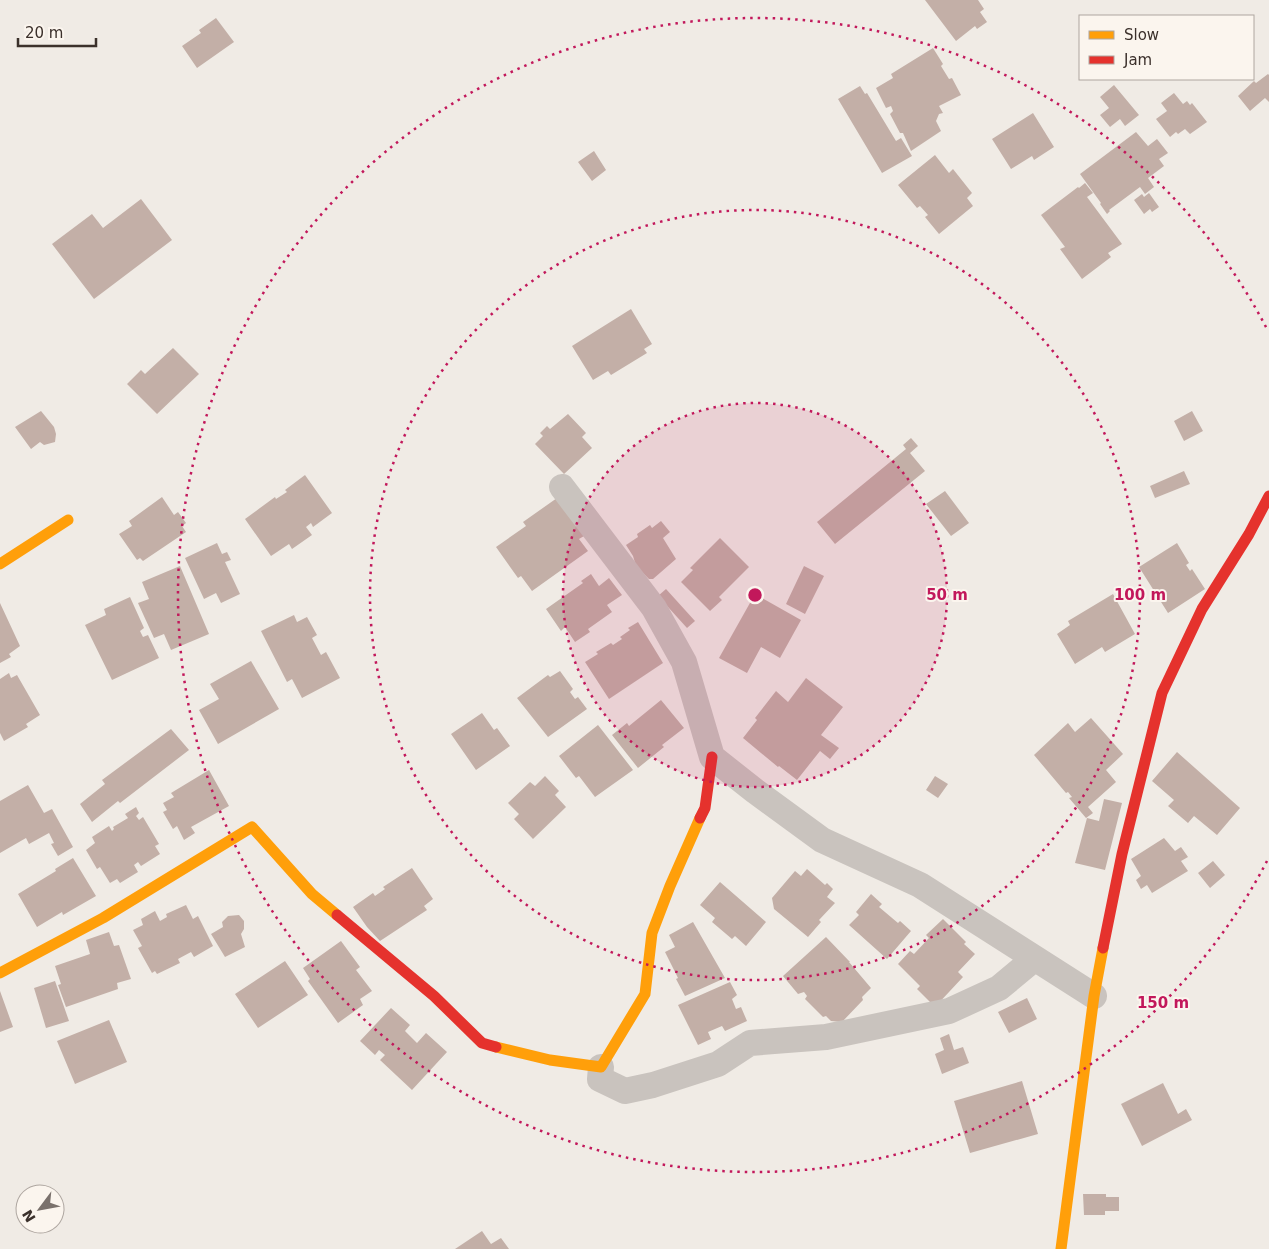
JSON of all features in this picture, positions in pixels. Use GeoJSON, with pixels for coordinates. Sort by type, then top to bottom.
{"type":"FeatureCollection","features":[{"type":"Feature","properties":{"kind":"street"},"geometry":{"type":"LineString","coordinates":[[562,487],[654,608],[684,662],[712,757],[705,808],[670,886],[652,933],[645,994],[601,1067],[600,1079],[625,1091],[653,1085],[718,1064],[750,1043],[826,1038],[949,1012],[999,988],[1034,959]]}},
{"type":"Feature","properties":{"kind":"street"},"geometry":{"type":"LineString","coordinates":[[1061,1249],[1094,996],[1122,854],[1162,693],[1202,609],[1269,496]]}},
{"type":"Feature","properties":{"kind":"street"},"geometry":{"type":"LineString","coordinates":[[0,564],[68,520]]}},
{"type":"Feature","properties":{"kind":"street"},"geometry":{"type":"LineString","coordinates":[[712,757],[822,840],[920,885],[1094,996]]}},
{"type":"Feature","properties":{"kind":"street"},"geometry":{"type":"LineString","coordinates":[[0,973],[103,918],[252,827],[312,894],[434,996],[482,1043],[550,1060],[601,1067]]}},
{"type":"Feature","properties":{"kind":"building"},"geometry":{"type":"Polygon","coordinates":[[[925,0],[978,0],[984,9],[980,12],[987,22],[977,29],[975,26],[956,41],[925,0]]]}},
{"type":"Feature","properties":{"kind":"building"},"geometry":{"type":"Polygon","coordinates":[[[216,18],[234,42],[197,68],[182,46],[201,33],[199,30],[216,18]]]}},
{"type":"Feature","properties":{"kind":"building"},"geometry":{"type":"Polygon","coordinates":[[[933,48],[943,64],[941,66],[949,79],[952,78],[961,95],[939,106],[943,113],[939,114],[936,121],[941,131],[911,151],[903,133],[900,133],[890,114],[893,111],[891,106],[886,108],[876,88],[893,78],[891,74],[933,48]]]}},
{"type":"Feature","properties":{"kind":"building"},"geometry":{"type":"Polygon","coordinates":[[[1268,74],[1269,102],[1265,98],[1250,111],[1238,96],[1254,81],[1256,83],[1268,74]]]}},
{"type":"Feature","properties":{"kind":"building"},"geometry":{"type":"Polygon","coordinates":[[[1114,85],[1139,115],[1125,126],[1120,119],[1110,127],[1100,115],[1109,108],[1100,97],[1114,85]]]}},
{"type":"Feature","properties":{"kind":"building"},"geometry":{"type":"Polygon","coordinates":[[[860,86],[865,94],[867,93],[896,141],[901,138],[912,156],[882,173],[838,99],[860,86]]]}},
{"type":"Feature","properties":{"kind":"building"},"geometry":{"type":"Polygon","coordinates":[[[1174,93],[1183,104],[1187,101],[1190,105],[1192,103],[1207,122],[1190,134],[1185,129],[1178,134],[1176,132],[1170,137],[1156,119],[1167,111],[1161,103],[1174,93]]]}},
{"type":"Feature","properties":{"kind":"building"},"geometry":{"type":"Polygon","coordinates":[[[1033,113],[1054,147],[1034,160],[1032,156],[1011,169],[992,139],[1033,113]]]}},
{"type":"Feature","properties":{"kind":"building"},"geometry":{"type":"Polygon","coordinates":[[[1136,132],[1148,146],[1157,139],[1168,153],[1159,159],[1164,166],[1148,178],[1154,187],[1145,194],[1140,187],[1109,210],[1107,214],[1080,174],[1136,132]]]}},
{"type":"Feature","properties":{"kind":"building"},"geometry":{"type":"Polygon","coordinates":[[[594,151],[606,170],[592,181],[578,162],[594,151]]]}},
{"type":"Feature","properties":{"kind":"building"},"geometry":{"type":"Polygon","coordinates":[[[935,155],[949,173],[953,169],[972,193],[967,198],[973,206],[939,234],[925,217],[928,215],[920,206],[917,208],[898,185],[935,155]]]}},
{"type":"Feature","properties":{"kind":"building"},"geometry":{"type":"Polygon","coordinates":[[[1085,183],[1093,193],[1087,197],[1122,244],[1108,253],[1111,257],[1082,279],[1060,249],[1065,247],[1041,215],[1085,183]]]}},
{"type":"Feature","properties":{"kind":"building"},"geometry":{"type":"Polygon","coordinates":[[[1149,193],[1159,207],[1152,212],[1150,209],[1144,214],[1134,200],[1142,194],[1144,197],[1149,193]]]}},
{"type":"Feature","properties":{"kind":"building"},"geometry":{"type":"Polygon","coordinates":[[[141,199],[172,240],[94,299],[52,244],[92,214],[103,228],[141,199]]]}},
{"type":"Feature","properties":{"kind":"building"},"geometry":{"type":"Polygon","coordinates":[[[631,309],[652,344],[644,349],[647,353],[611,375],[608,371],[593,380],[572,346],[631,309]]]}},
{"type":"Feature","properties":{"kind":"building"},"geometry":{"type":"Polygon","coordinates":[[[173,348],[199,374],[157,414],[127,384],[141,370],[145,374],[173,348]]]}},
{"type":"Feature","properties":{"kind":"building"},"geometry":{"type":"Polygon","coordinates":[[[41,411],[54,427],[56,434],[55,442],[44,445],[40,442],[31,449],[15,427],[41,411]]]}},
{"type":"Feature","properties":{"kind":"building"},"geometry":{"type":"Polygon","coordinates":[[[1192,411],[1203,431],[1184,441],[1174,421],[1192,411]]]}},
{"type":"Feature","properties":{"kind":"building"},"geometry":{"type":"Polygon","coordinates":[[[568,414],[586,433],[582,437],[592,448],[564,474],[535,444],[543,436],[540,433],[547,426],[550,429],[568,414]]]}},
{"type":"Feature","properties":{"kind":"building"},"geometry":{"type":"Polygon","coordinates":[[[911,438],[918,446],[910,453],[925,471],[835,544],[817,522],[906,449],[903,445],[911,438]]]}},
{"type":"Feature","properties":{"kind":"building"},"geometry":{"type":"Polygon","coordinates":[[[1184,471],[1190,484],[1155,498],[1150,486],[1184,471]]]}},
{"type":"Feature","properties":{"kind":"building"},"geometry":{"type":"Polygon","coordinates":[[[305,475],[332,513],[313,527],[311,523],[306,527],[312,535],[292,549],[289,544],[271,556],[245,519],[275,497],[276,499],[287,492],[285,490],[305,475]]]}},
{"type":"Feature","properties":{"kind":"building"},"geometry":{"type":"Polygon","coordinates":[[[945,491],[969,523],[951,536],[926,504],[945,491]]]}},
{"type":"Feature","properties":{"kind":"building"},"geometry":{"type":"Polygon","coordinates":[[[162,497],[174,515],[178,512],[186,523],[182,526],[186,532],[143,561],[140,558],[137,560],[119,534],[132,526],[129,521],[162,497]]]}},
{"type":"Feature","properties":{"kind":"building"},"geometry":{"type":"Polygon","coordinates":[[[557,498],[584,536],[579,539],[588,551],[532,591],[521,576],[518,578],[496,547],[526,526],[523,522],[557,498]]]}},
{"type":"Feature","properties":{"kind":"building"},"geometry":{"type":"Polygon","coordinates":[[[661,521],[670,532],[663,538],[676,559],[653,579],[649,579],[636,566],[633,556],[626,545],[638,537],[637,534],[650,525],[652,528],[661,521]]]}},
{"type":"Feature","properties":{"kind":"building"},"geometry":{"type":"Polygon","coordinates":[[[720,538],[749,567],[719,597],[722,600],[710,611],[681,582],[693,570],[690,568],[720,538]]]}},
{"type":"Feature","properties":{"kind":"building"},"geometry":{"type":"Polygon","coordinates":[[[217,543],[222,554],[227,552],[231,560],[225,562],[240,594],[221,603],[216,593],[204,599],[185,558],[217,543]]]}},
{"type":"Feature","properties":{"kind":"building"},"geometry":{"type":"Polygon","coordinates":[[[1177,543],[1189,563],[1186,565],[1190,571],[1192,569],[1205,589],[1168,613],[1139,567],[1177,543]]]}},
{"type":"Feature","properties":{"kind":"building"},"geometry":{"type":"Polygon","coordinates":[[[180,566],[209,634],[171,650],[164,634],[154,638],[138,603],[149,599],[142,582],[180,566]]]}},
{"type":"Feature","properties":{"kind":"building"},"geometry":{"type":"Polygon","coordinates":[[[804,566],[824,576],[805,614],[786,604],[804,566]]]}},
{"type":"Feature","properties":{"kind":"building"},"geometry":{"type":"Polygon","coordinates":[[[591,574],[599,586],[609,578],[622,595],[607,605],[612,612],[588,629],[590,632],[575,642],[565,627],[561,631],[546,609],[583,583],[581,581],[591,574]]]}},
{"type":"Feature","properties":{"kind":"building"},"geometry":{"type":"Polygon","coordinates":[[[666,589],[695,621],[687,628],[658,596],[666,589]]]}},
{"type":"Feature","properties":{"kind":"building"},"geometry":{"type":"Polygon","coordinates":[[[755,594],[801,620],[780,658],[761,647],[747,673],[719,658],[755,594]]]}},
{"type":"Feature","properties":{"kind":"building"},"geometry":{"type":"Polygon","coordinates":[[[1113,594],[1135,634],[1105,652],[1102,647],[1075,664],[1057,634],[1070,625],[1068,621],[1113,594]]]}},
{"type":"Feature","properties":{"kind":"building"},"geometry":{"type":"Polygon","coordinates":[[[130,597],[144,628],[140,631],[143,637],[148,635],[159,658],[112,680],[85,625],[106,615],[104,609],[130,597]]]}},
{"type":"Feature","properties":{"kind":"building"},"geometry":{"type":"Polygon","coordinates":[[[0,603],[20,646],[9,654],[11,657],[0,663],[0,603]]]}},
{"type":"Feature","properties":{"kind":"building"},"geometry":{"type":"Polygon","coordinates":[[[294,615],[297,622],[307,617],[317,635],[312,638],[321,655],[326,652],[340,678],[302,698],[292,679],[287,682],[261,631],[294,615]]]}},
{"type":"Feature","properties":{"kind":"building"},"geometry":{"type":"Polygon","coordinates":[[[638,622],[663,663],[609,699],[585,662],[598,654],[596,652],[622,639],[620,637],[630,630],[628,628],[638,622]]]}},
{"type":"Feature","properties":{"kind":"building"},"geometry":{"type":"Polygon","coordinates":[[[251,661],[279,709],[218,744],[199,710],[219,699],[210,684],[251,661]]]}},
{"type":"Feature","properties":{"kind":"building"},"geometry":{"type":"Polygon","coordinates":[[[560,671],[573,689],[570,692],[575,699],[578,697],[587,709],[548,737],[517,698],[548,675],[550,677],[560,671]]]}},
{"type":"Feature","properties":{"kind":"building"},"geometry":{"type":"Polygon","coordinates":[[[9,673],[11,678],[17,675],[40,715],[26,724],[28,727],[4,741],[0,733],[0,679],[9,673]]]}},
{"type":"Feature","properties":{"kind":"building"},"geometry":{"type":"Polygon","coordinates":[[[806,678],[843,707],[821,735],[839,748],[830,759],[820,751],[797,780],[743,738],[757,720],[755,718],[776,691],[788,702],[806,678]]]}},
{"type":"Feature","properties":{"kind":"building"},"geometry":{"type":"Polygon","coordinates":[[[661,700],[684,728],[662,745],[664,747],[638,768],[612,735],[627,723],[629,726],[661,700]]]}},
{"type":"Feature","properties":{"kind":"building"},"geometry":{"type":"Polygon","coordinates":[[[482,713],[494,730],[497,728],[510,746],[476,770],[451,734],[482,713]]]}},
{"type":"Feature","properties":{"kind":"building"},"geometry":{"type":"Polygon","coordinates":[[[1091,718],[1123,754],[1106,770],[1116,782],[1088,807],[1093,813],[1086,818],[1069,798],[1072,797],[1068,792],[1066,793],[1034,755],[1068,723],[1075,732],[1091,718]]]}},
{"type":"Feature","properties":{"kind":"building"},"geometry":{"type":"Polygon","coordinates":[[[598,725],[633,770],[595,797],[579,776],[576,778],[559,756],[598,725]]]}},
{"type":"Feature","properties":{"kind":"building"},"geometry":{"type":"Polygon","coordinates":[[[171,729],[189,750],[92,822],[80,804],[105,784],[102,780],[171,729]]]}},
{"type":"Feature","properties":{"kind":"building"},"geometry":{"type":"Polygon","coordinates":[[[1177,752],[1240,808],[1217,835],[1194,816],[1188,823],[1168,806],[1174,800],[1152,781],[1177,752]]]}},
{"type":"Feature","properties":{"kind":"building"},"geometry":{"type":"Polygon","coordinates":[[[209,770],[229,806],[191,827],[195,833],[184,840],[177,826],[173,829],[163,812],[167,810],[163,803],[174,797],[171,793],[209,770]]]}},
{"type":"Feature","properties":{"kind":"building"},"geometry":{"type":"Polygon","coordinates":[[[545,776],[559,791],[555,795],[566,807],[533,839],[514,819],[519,814],[508,803],[530,782],[535,786],[545,776]]]}},
{"type":"Feature","properties":{"kind":"building"},"geometry":{"type":"Polygon","coordinates":[[[935,776],[948,784],[938,798],[926,790],[935,776]]]}},
{"type":"Feature","properties":{"kind":"building"},"geometry":{"type":"Polygon","coordinates":[[[28,785],[44,813],[52,809],[73,847],[58,856],[51,844],[54,843],[49,833],[29,844],[26,838],[0,853],[0,801],[28,785]]]}},
{"type":"Feature","properties":{"kind":"building"},"geometry":{"type":"Polygon","coordinates":[[[1104,799],[1122,803],[1105,870],[1075,863],[1087,818],[1099,821],[1104,799]]]}},
{"type":"Feature","properties":{"kind":"building"},"geometry":{"type":"Polygon","coordinates":[[[136,807],[139,813],[136,816],[139,820],[143,817],[159,844],[155,846],[160,854],[141,866],[138,862],[134,865],[138,872],[120,883],[117,879],[110,883],[100,867],[97,869],[86,850],[95,843],[92,837],[109,826],[112,831],[113,827],[128,818],[125,814],[136,807]]]}},
{"type":"Feature","properties":{"kind":"building"},"geometry":{"type":"Polygon","coordinates":[[[1164,838],[1175,851],[1181,847],[1188,857],[1181,861],[1188,871],[1152,893],[1147,885],[1141,889],[1136,880],[1141,876],[1131,859],[1164,838]]]}},
{"type":"Feature","properties":{"kind":"building"},"geometry":{"type":"Polygon","coordinates":[[[73,858],[96,896],[63,915],[62,912],[37,927],[18,894],[56,871],[55,869],[73,858]]]}},
{"type":"Feature","properties":{"kind":"building"},"geometry":{"type":"Polygon","coordinates":[[[1213,861],[1225,875],[1210,888],[1198,873],[1213,861]]]}},
{"type":"Feature","properties":{"kind":"building"},"geometry":{"type":"Polygon","coordinates":[[[412,868],[433,899],[424,906],[427,910],[380,941],[353,907],[373,893],[375,896],[385,889],[383,887],[412,868]]]}},
{"type":"Feature","properties":{"kind":"building"},"geometry":{"type":"Polygon","coordinates":[[[807,869],[825,885],[827,883],[833,889],[827,897],[835,903],[819,920],[821,922],[808,937],[774,909],[772,898],[795,871],[801,876],[807,869]]]}},
{"type":"Feature","properties":{"kind":"building"},"geometry":{"type":"Polygon","coordinates":[[[720,882],[766,922],[746,946],[735,936],[732,939],[712,922],[715,918],[700,905],[720,882]]]}},
{"type":"Feature","properties":{"kind":"building"},"geometry":{"type":"Polygon","coordinates":[[[871,894],[882,904],[879,907],[911,931],[887,959],[849,925],[859,915],[856,912],[871,894]]]}},
{"type":"Feature","properties":{"kind":"building"},"geometry":{"type":"Polygon","coordinates":[[[186,905],[193,919],[198,916],[213,946],[194,957],[191,952],[178,959],[180,963],[157,974],[155,971],[152,973],[138,948],[142,946],[133,930],[143,925],[141,919],[155,911],[160,921],[167,917],[166,914],[186,905]]]}},
{"type":"Feature","properties":{"kind":"building"},"geometry":{"type":"Polygon","coordinates":[[[239,915],[244,921],[244,929],[241,934],[245,947],[225,957],[211,934],[223,927],[222,922],[228,916],[239,915]]]}},
{"type":"Feature","properties":{"kind":"building"},"geometry":{"type":"Polygon","coordinates":[[[943,919],[975,954],[958,972],[963,977],[935,1007],[917,989],[920,986],[898,964],[910,951],[914,954],[929,938],[926,935],[943,919]]]}},
{"type":"Feature","properties":{"kind":"building"},"geometry":{"type":"Polygon","coordinates":[[[693,922],[725,978],[685,996],[665,952],[675,947],[669,935],[693,922]]]}},
{"type":"Feature","properties":{"kind":"building"},"geometry":{"type":"Polygon","coordinates":[[[109,932],[114,946],[119,945],[131,979],[117,983],[118,989],[66,1007],[58,985],[61,984],[55,966],[90,954],[86,940],[109,932]]]}},
{"type":"Feature","properties":{"kind":"building"},"geometry":{"type":"Polygon","coordinates":[[[826,937],[871,988],[862,997],[863,1000],[842,1022],[831,1021],[826,1016],[823,1017],[805,999],[807,996],[804,992],[798,994],[783,976],[826,937]]]}},
{"type":"Feature","properties":{"kind":"building"},"geometry":{"type":"Polygon","coordinates":[[[341,941],[360,967],[356,970],[372,991],[360,999],[363,1005],[338,1023],[308,981],[310,979],[303,968],[341,941]]]}},
{"type":"Feature","properties":{"kind":"building"},"geometry":{"type":"Polygon","coordinates":[[[285,961],[308,995],[258,1028],[235,994],[285,961]]]}},
{"type":"Feature","properties":{"kind":"building"},"geometry":{"type":"Polygon","coordinates":[[[55,981],[69,1021],[46,1028],[34,988],[55,981]]]}},
{"type":"Feature","properties":{"kind":"building"},"geometry":{"type":"Polygon","coordinates":[[[730,982],[737,995],[732,999],[736,1009],[741,1007],[747,1021],[725,1031],[722,1026],[708,1032],[711,1039],[698,1045],[678,1005],[730,982]]]}},
{"type":"Feature","properties":{"kind":"building"},"geometry":{"type":"Polygon","coordinates":[[[0,991],[13,1027],[0,1032],[0,991]]]}},
{"type":"Feature","properties":{"kind":"building"},"geometry":{"type":"Polygon","coordinates":[[[1027,998],[1037,1019],[1009,1033],[998,1012],[1027,998]]]}},
{"type":"Feature","properties":{"kind":"building"},"geometry":{"type":"Polygon","coordinates":[[[391,1008],[410,1025],[405,1031],[417,1043],[426,1033],[447,1052],[412,1090],[380,1060],[385,1055],[379,1050],[375,1055],[360,1041],[391,1008]]]}},
{"type":"Feature","properties":{"kind":"building"},"geometry":{"type":"Polygon","coordinates":[[[109,1020],[127,1062],[75,1084],[57,1041],[109,1020]]]}},
{"type":"Feature","properties":{"kind":"building"},"geometry":{"type":"Polygon","coordinates":[[[949,1034],[954,1050],[963,1047],[969,1063],[942,1074],[935,1054],[944,1050],[940,1038],[949,1034]]]}},
{"type":"Feature","properties":{"kind":"building"},"geometry":{"type":"Polygon","coordinates":[[[1022,1081],[1038,1134],[970,1153],[954,1101],[1022,1081]]]}},
{"type":"Feature","properties":{"kind":"building"},"geometry":{"type":"Polygon","coordinates":[[[1163,1083],[1178,1114],[1186,1109],[1192,1120],[1142,1146],[1121,1104],[1163,1083]]]}},
{"type":"Feature","properties":{"kind":"building"},"geometry":{"type":"Polygon","coordinates":[[[1083,1194],[1106,1194],[1106,1197],[1119,1197],[1119,1211],[1105,1211],[1105,1215],[1084,1215],[1083,1194]]]}},
{"type":"Feature","properties":{"kind":"building"},"geometry":{"type":"Polygon","coordinates":[[[482,1231],[491,1244],[501,1238],[509,1249],[455,1249],[482,1231]]]}},
{"type":"Feature","properties":{"kind":"traffic: slow"},"geometry":{"type":"LineString","coordinates":[[0,564],[68,520]]}},
{"type":"Feature","properties":{"kind":"traffic: slow"},"geometry":{"type":"LineString","coordinates":[[496,1047],[550,1060],[601,1067],[645,994],[652,933],[700,818]]}},
{"type":"Feature","properties":{"kind":"traffic: slow"},"geometry":{"type":"LineString","coordinates":[[0,973],[103,918],[252,827],[312,894],[337,915]]}},
{"type":"Feature","properties":{"kind":"traffic: slow"},"geometry":{"type":"LineString","coordinates":[[1061,1249],[1094,996],[1103,948]]}},
{"type":"Feature","properties":{"kind":"traffic: jam"},"geometry":{"type":"LineString","coordinates":[[1103,948],[1122,854],[1162,693],[1202,609],[1249,534],[1269,496]]}},
{"type":"Feature","properties":{"kind":"traffic: jam"},"geometry":{"type":"LineString","coordinates":[[700,818],[705,808],[712,757]]}},
{"type":"Feature","properties":{"kind":"traffic: jam"},"geometry":{"type":"LineString","coordinates":[[337,915],[434,996],[482,1043],[496,1047]]}}]}
